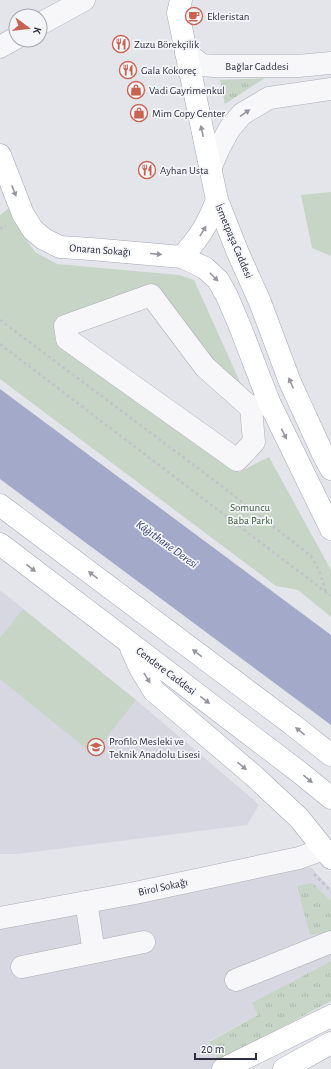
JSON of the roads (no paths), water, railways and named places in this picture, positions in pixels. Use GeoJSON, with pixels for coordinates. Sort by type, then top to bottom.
{"type":"FeatureCollection","features":[{"type":"Feature","properties":{"kind":"main road","name":"İsmetpaşa Caddesi"},"geometry":{"type":"LineString","coordinates":[[181,0],[178,13],[217,200],[238,253],[260,302],[290,382],[331,469]]}},
{"type":"Feature","properties":{"kind":"main road","name":"Onaran Sokağı"},"geometry":{"type":"LineString","coordinates":[[0,155],[23,214],[33,230],[44,239],[60,247],[182,257]]}},
{"type":"Feature","properties":{"kind":"main road"},"geometry":{"type":"LineString","coordinates":[[217,200],[209,221],[198,238],[182,257],[205,268],[218,280],[227,296],[242,329],[260,405],[331,529]]}},
{"type":"Feature","properties":{"kind":"main road"},"geometry":{"type":"LineString","coordinates":[[0,505],[293,725],[331,756]]}},
{"type":"Feature","properties":{"kind":"main road","name":"Cendere Caddesi"},"geometry":{"type":"LineString","coordinates":[[0,544],[292,766],[331,798]]}},
{"type":"Feature","properties":{"kind":"main road"},"geometry":{"type":"LineString","coordinates":[[129,643],[140,668],[154,690],[254,776],[299,818],[328,854]]}},
{"type":"Feature","properties":{"kind":"main road"},"geometry":{"type":"LineString","coordinates":[[223,1069],[331,1016]]}},
{"type":"Feature","properties":{"kind":"main road"},"geometry":{"type":"LineString","coordinates":[[284,1069],[331,1043]]}},
{"type":"Feature","properties":{"kind":"street"},"geometry":{"type":"LineString","coordinates":[[48,20],[84,0]]}},
{"type":"Feature","properties":{"kind":"street","name":"Bağlar Caddesi"},"geometry":{"type":"LineString","coordinates":[[186,52],[202,65],[214,66],[298,66],[331,63]]}},
{"type":"Feature","properties":{"kind":"street"},"geometry":{"type":"LineString","coordinates":[[210,169],[219,148],[235,122],[242,114],[268,98],[331,89]]}},
{"type":"Feature","properties":{"kind":"street"},"geometry":{"type":"LineString","coordinates":[[151,295],[205,367],[260,405],[254,442],[237,460],[67,339],[65,326],[151,295]]}},
{"type":"Feature","properties":{"kind":"street","name":"Birol Sokağı"},"geometry":{"type":"LineString","coordinates":[[0,918],[135,893],[299,858],[328,854]]}},
{"type":"Feature","properties":{"kind":"street"},"geometry":{"type":"LineString","coordinates":[[86,902],[94,952]]}},
{"type":"Feature","properties":{"kind":"street"},"geometry":{"type":"LineString","coordinates":[[22,967],[144,942]]}},
{"type":"Feature","properties":{"kind":"street"},"geometry":{"type":"LineString","coordinates":[[236,980],[331,942]]}},
{"type":"Feature","properties":{"kind":"water","name":"Kâğıthane Deresi"},"geometry":{"type":"Polygon","coordinates":[[[0,389],[331,635],[331,725],[0,479],[0,389]]]}},
{"type":"Feature","properties":{"kind":"place","name":"Ekleristan"},"geometry":{"type":"Point","coordinates":[194,16]}},
{"type":"Feature","properties":{"kind":"place","name":"Zuzu Börekçilik"},"geometry":{"type":"Point","coordinates":[121,44]}},
{"type":"Feature","properties":{"kind":"place","name":"Gala Kokoreç"},"geometry":{"type":"Point","coordinates":[128,70]}},
{"type":"Feature","properties":{"kind":"place","name":"Vadi Gayrimenkul"},"geometry":{"type":"Point","coordinates":[136,90]}},
{"type":"Feature","properties":{"kind":"place","name":"Mim Copy Center"},"geometry":{"type":"Point","coordinates":[139,113]}},
{"type":"Feature","properties":{"kind":"place","name":"Ayhan Usta"},"geometry":{"type":"Point","coordinates":[147,170]}},
{"type":"Feature","properties":{"kind":"place","name":"Profilo Mesleki ve Teknik Anadolu Lisesi"},"geometry":{"type":"Point","coordinates":[96,747]}},
{"type":"Feature","properties":{"kind":"park label","name":"Somuncu Baba Parkı"},"geometry":{"type":"Point","coordinates":[250,513]}}]}
